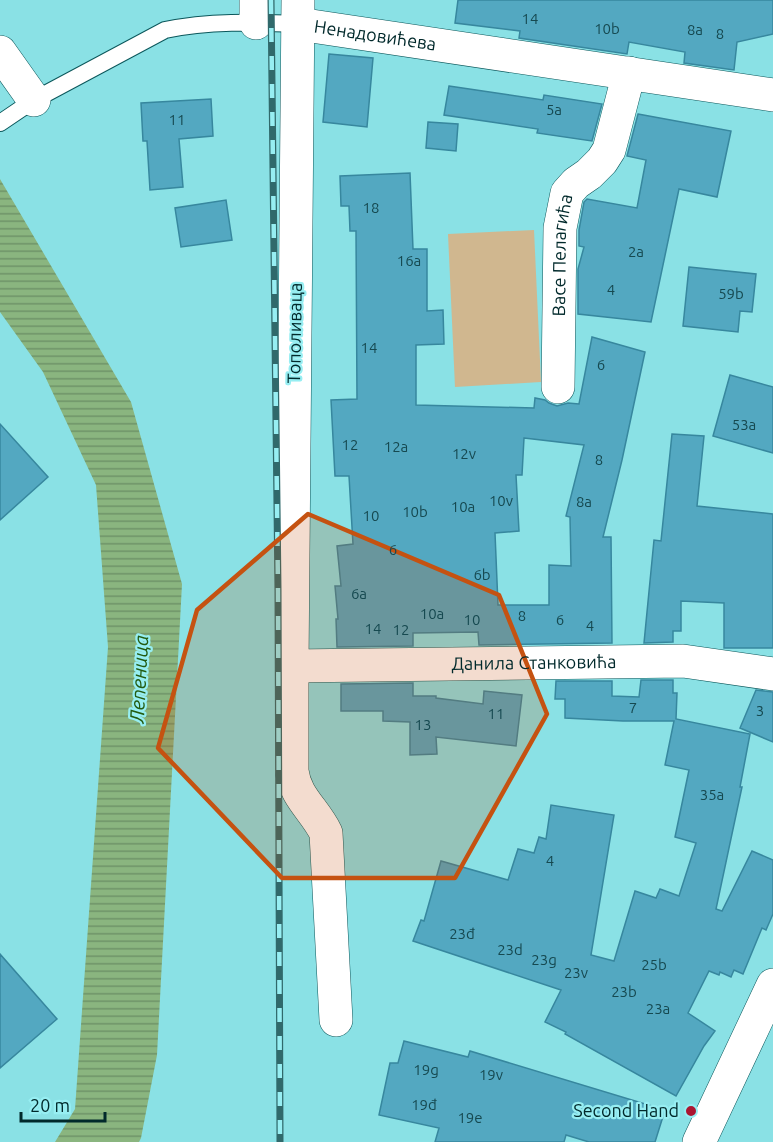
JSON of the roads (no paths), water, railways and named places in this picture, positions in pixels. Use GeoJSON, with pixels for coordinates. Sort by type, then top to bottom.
{"type":"FeatureCollection","features":[{"type":"Feature","properties":{"kind":"street","name":"Ненадовићева"},"geometry":{"type":"LineString","coordinates":[[298,12],[629,74],[773,95]]}},
{"type":"Feature","properties":{"kind":"street","name":"Тополиваца"},"geometry":{"type":"LineString","coordinates":[[298,12],[292,771],[293,783],[297,791],[316,814],[326,833],[336,1020]]}},
{"type":"Feature","properties":{"kind":"street"},"geometry":{"type":"LineString","coordinates":[[0,52],[28,104]]}},
{"type":"Feature","properties":{"kind":"street","name":"Васе Пелагића"},"geometry":{"type":"LineString","coordinates":[[558,387],[560,228],[567,193],[602,161],[609,150],[629,74]]}},
{"type":"Feature","properties":{"kind":"street","name":"Данила Станковића"},"geometry":{"type":"LineString","coordinates":[[292,666],[683,661],[773,674]]}},
{"type":"Feature","properties":{"kind":"street"},"geometry":{"type":"LineString","coordinates":[[699,1142],[773,985]]}},
{"type":"Feature","properties":{"kind":"lane","name":"Ненадовићева"},"geometry":{"type":"LineString","coordinates":[[0,123],[28,104],[165,30],[256,11],[298,12]]}},
{"type":"Feature","properties":{"kind":"water","name":"Лепеница"},"geometry":{"type":"Polygon","coordinates":[[[0,179],[131,402],[182,584],[157,1055],[139,1142],[55,1142],[75,1109],[108,647],[96,485],[43,372],[0,312],[0,179]]]}},
{"type":"Feature","properties":{"kind":"railway"},"geometry":{"type":"LineString","coordinates":[[271,0],[278,590],[280,1142]]}},
{"type":"Feature","properties":{"kind":"place","name":"Second Hand"},"geometry":{"type":"Point","coordinates":[691,1111]}}]}
